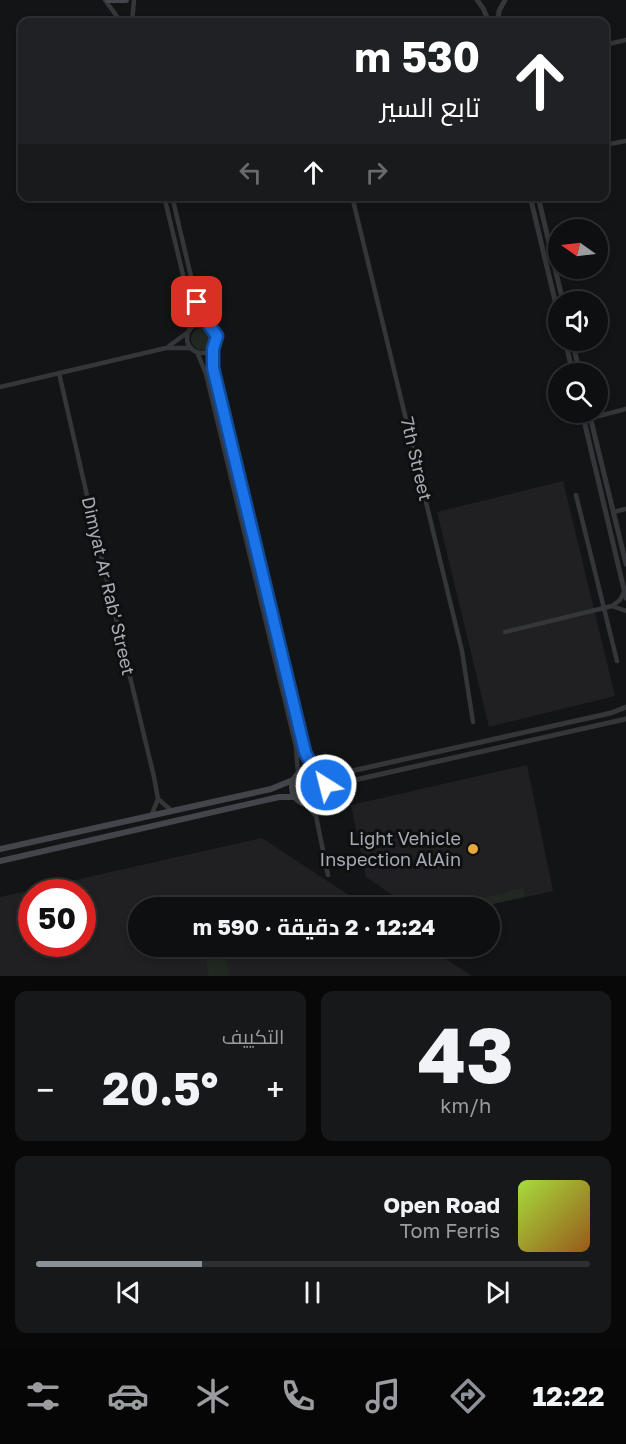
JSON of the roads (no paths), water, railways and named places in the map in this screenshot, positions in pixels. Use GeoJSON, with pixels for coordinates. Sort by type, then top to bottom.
{"type":"FeatureCollection","features":[{"type":"Feature","properties":{"kind":"main road"},"geometry":{"type":"LineString","coordinates":[[107,0],[126,0]]}},
{"type":"Feature","properties":{"kind":"main road"},"geometry":{"type":"LineString","coordinates":[[0,861],[279,797],[295,797],[304,803],[315,802],[323,796],[326,785],[319,773],[305,770],[298,773],[293,780],[292,789],[295,797]]}},
{"type":"Feature","properties":{"kind":"main road"},"geometry":{"type":"LineString","coordinates":[[0,849],[276,788],[293,780]]}},
{"type":"Feature","properties":{"kind":"street"},"geometry":{"type":"LineString","coordinates":[[107,0],[118,18]]}},
{"type":"Feature","properties":{"kind":"street"},"geometry":{"type":"LineString","coordinates":[[132,18],[134,0]]}},
{"type":"Feature","properties":{"kind":"street"},"geometry":{"type":"LineString","coordinates":[[477,0],[487,18]]}},
{"type":"Feature","properties":{"kind":"street"},"geometry":{"type":"LineString","coordinates":[[498,18],[499,11],[505,0]]}},
{"type":"Feature","properties":{"kind":"street"},"geometry":{"type":"LineString","coordinates":[[609,44],[626,40]]}},
{"type":"Feature","properties":{"kind":"street"},"geometry":{"type":"LineString","coordinates":[[609,144],[626,141]]}},
{"type":"Feature","properties":{"kind":"street"},"geometry":{"type":"LineString","coordinates":[[165,201],[191,308],[187,340],[190,348]]}},
{"type":"Feature","properties":{"kind":"street"},"geometry":{"type":"LineString","coordinates":[[173,201],[197,302],[208,325],[217,336],[213,349],[214,374],[305,752],[319,773],[338,774],[626,707]]}},
{"type":"Feature","properties":{"kind":"street","name":"7th Street"},"geometry":{"type":"LineString","coordinates":[[353,201],[462,651],[473,722]]}},
{"type":"Feature","properties":{"kind":"street"},"geometry":{"type":"LineString","coordinates":[[531,201],[553,291]]}},
{"type":"Feature","properties":{"kind":"street"},"geometry":{"type":"LineString","coordinates":[[539,201],[560,291]]}},
{"type":"Feature","properties":{"kind":"street"},"geometry":{"type":"LineString","coordinates":[[166,348],[196,324],[208,325]]}},
{"type":"Feature","properties":{"kind":"street"},"geometry":{"type":"LineString","coordinates":[[0,387],[166,348],[190,348],[202,353],[213,349]]}},
{"type":"Feature","properties":{"kind":"street"},"geometry":{"type":"LineString","coordinates":[[197,352],[211,395],[296,747],[298,773]]}},
{"type":"Feature","properties":{"kind":"street","name":"Dimyat Ar Rab' Street"},"geometry":{"type":"LineString","coordinates":[[59,373],[158,799]]}},
{"type":"Feature","properties":{"kind":"street"},"geometry":{"type":"LineString","coordinates":[[608,412],[626,409]]}},
{"type":"Feature","properties":{"kind":"street"},"geometry":{"type":"LineString","coordinates":[[585,423],[626,598]]}},
{"type":"Feature","properties":{"kind":"street"},"geometry":{"type":"LineString","coordinates":[[592,423],[626,564]]}},
{"type":"Feature","properties":{"kind":"street"},"geometry":{"type":"LineString","coordinates":[[576,495],[617,662]]}},
{"type":"Feature","properties":{"kind":"street"},"geometry":{"type":"LineString","coordinates":[[613,512],[626,509]]}},
{"type":"Feature","properties":{"kind":"street"},"geometry":{"type":"LineString","coordinates":[[505,633],[612,606],[620,600],[624,591]]}},
{"type":"Feature","properties":{"kind":"street"},"geometry":{"type":"LineString","coordinates":[[612,606],[626,611]]}},
{"type":"Feature","properties":{"kind":"street"},"geometry":{"type":"LineString","coordinates":[[328,874],[316,816],[323,796],[332,787],[626,719]]}},
{"type":"Feature","properties":{"kind":"street"},"geometry":{"type":"LineString","coordinates":[[151,816],[158,799],[172,811]]}},
{"type":"Feature","properties":{"kind":"street"},"geometry":{"type":"LineString","coordinates":[[304,803],[316,816]]}},
{"type":"Feature","properties":{"kind":"place","name":"Light Vehicle Inspection AlAin"},"geometry":{"type":"Point","coordinates":[473,849]}}]}
